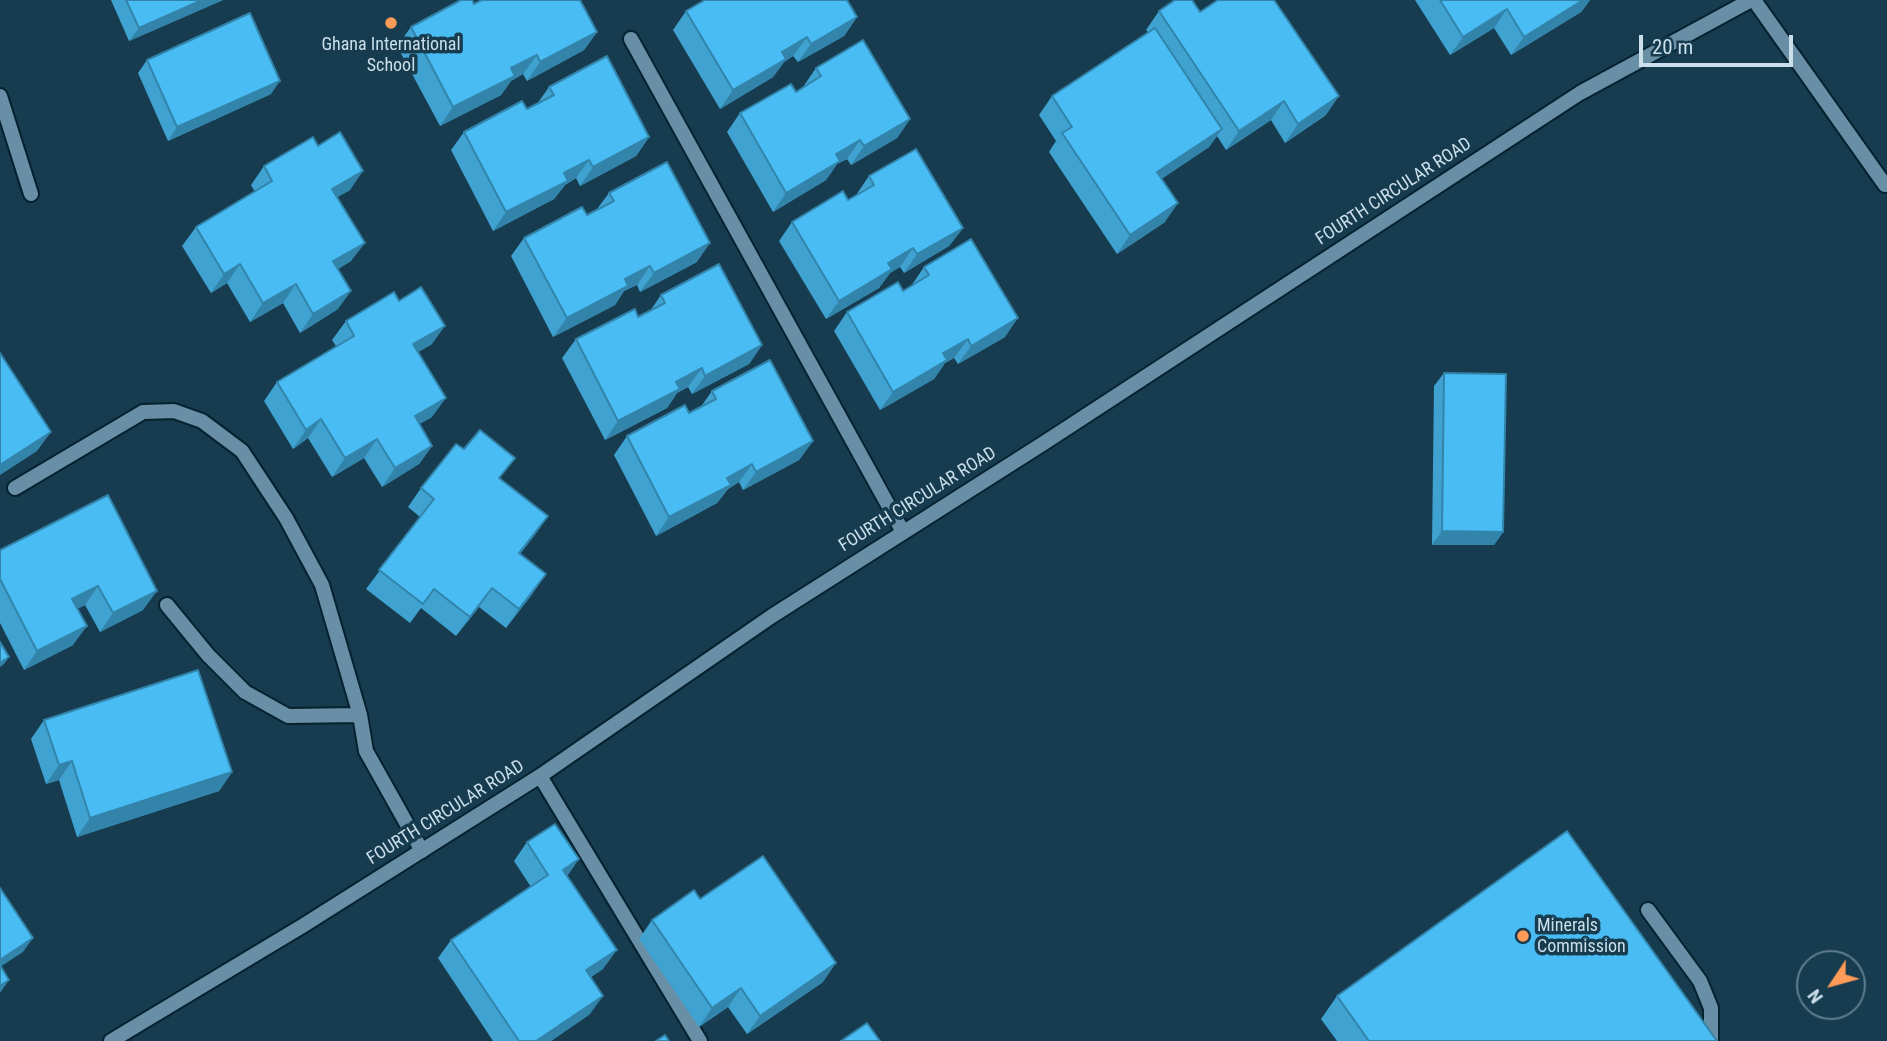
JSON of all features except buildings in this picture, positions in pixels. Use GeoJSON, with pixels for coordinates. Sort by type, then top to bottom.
{"type":"FeatureCollection","features":[{"type":"Feature","properties":{"kind":"street"},"geometry":{"type":"LineString","coordinates":[[1752,0],[1885,185]]}},
{"type":"Feature","properties":{"kind":"street","name":"FOURTH CIRCULAR ROAD"},"geometry":{"type":"LineString","coordinates":[[111,1041],[303,925],[540,776],[772,616],[1047,441],[1580,93],[1752,0]]}},
{"type":"Feature","properties":{"kind":"street"},"geometry":{"type":"LineString","coordinates":[[631,39],[903,532]]}},
{"type":"Feature","properties":{"kind":"street"},"geometry":{"type":"LineString","coordinates":[[0,96],[31,194]]}},
{"type":"Feature","properties":{"kind":"street"},"geometry":{"type":"LineString","coordinates":[[15,488],[143,412],[174,411],[202,421],[242,452],[286,518],[322,585],[360,715],[366,751],[422,851]]}},
{"type":"Feature","properties":{"kind":"street"},"geometry":{"type":"LineString","coordinates":[[167,605],[244,692],[288,716],[360,715]]}},
{"type":"Feature","properties":{"kind":"street"},"geometry":{"type":"LineString","coordinates":[[540,776],[700,1041]]}},
{"type":"Feature","properties":{"kind":"street"},"geometry":{"type":"LineString","coordinates":[[1648,910],[1700,981],[1711,1007],[1711,1041]]}},
{"type":"Feature","properties":{"kind":"place","name":"Ghana International School"},"geometry":{"type":"Point","coordinates":[391,23]}},
{"type":"Feature","properties":{"kind":"place","name":"Minerals Commission"},"geometry":{"type":"Point","coordinates":[1523,936]}}]}
